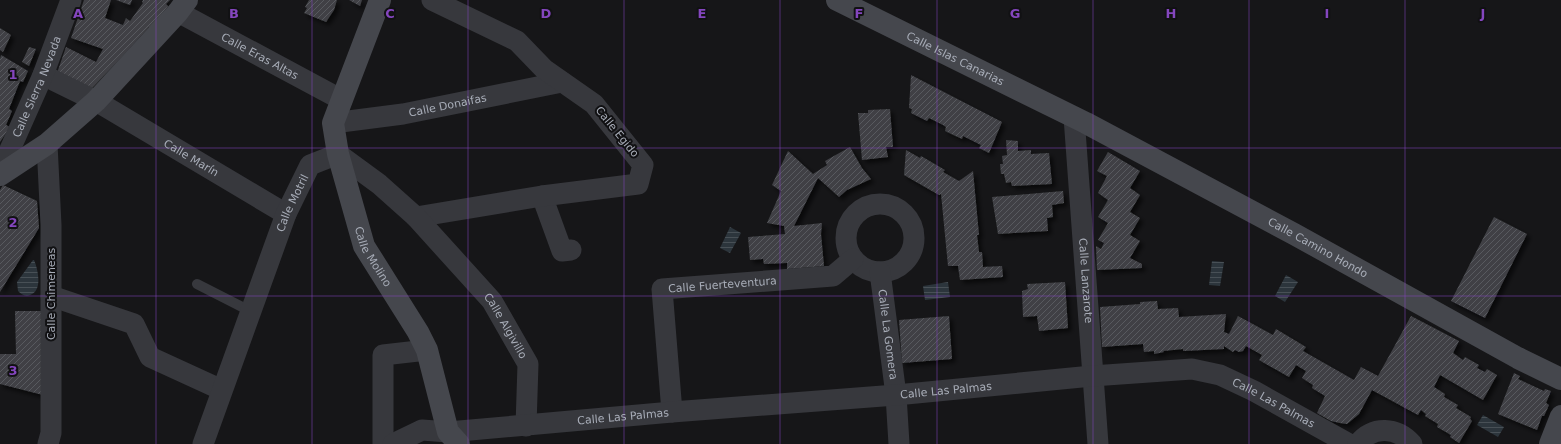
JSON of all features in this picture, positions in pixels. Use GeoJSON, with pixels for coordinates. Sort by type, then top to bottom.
{"type":"FeatureCollection","features":[{"type":"Feature","properties":{"kind":"street","name":"Calle Sierra Nevada"},"geometry":{"type":"LineString","coordinates":[[0,172],[43,75],[71,0]]}},
{"type":"Feature","properties":{"kind":"street"},"geometry":{"type":"LineString","coordinates":[[338,154],[332,123],[380,0]]}},
{"type":"Feature","properties":{"kind":"street","name":"Calle Egido"},"geometry":{"type":"LineString","coordinates":[[416,217],[542,196],[638,184],[643,165],[594,104],[544,69],[516,41],[432,0]]}},
{"type":"Feature","properties":{"kind":"street","name":"Calle Islas Canarias"},"geometry":{"type":"LineString","coordinates":[[837,0],[1074,117]]}},
{"type":"Feature","properties":{"kind":"street"},"geometry":{"type":"LineString","coordinates":[[0,175],[47,144],[96,101],[183,6]]}},
{"type":"Feature","properties":{"kind":"street","name":"Calle Eras Altas"},"geometry":{"type":"LineString","coordinates":[[183,6],[342,100]]}},
{"type":"Feature","properties":{"kind":"street","name":"Calle Marín"},"geometry":{"type":"LineString","coordinates":[[43,75],[96,101],[286,214]]}},
{"type":"Feature","properties":{"kind":"street","name":"Calle Donaifas"},"geometry":{"type":"LineString","coordinates":[[332,123],[403,114],[562,82]]}},
{"type":"Feature","properties":{"kind":"street","name":"Calle Lanzarote"},"geometry":{"type":"LineString","coordinates":[[1074,117],[1098,444]]}},
{"type":"Feature","properties":{"kind":"street","name":"Calle Camino Hondo"},"geometry":{"type":"LineString","coordinates":[[1074,117],[1294,234],[1518,358],[1561,379]]}},
{"type":"Feature","properties":{"kind":"street","name":"Calle Chimeneas"},"geometry":{"type":"LineString","coordinates":[[47,144],[51,225],[51,433],[48,444]]}},
{"type":"Feature","properties":{"kind":"street","name":"Calle Motril"},"geometry":{"type":"LineString","coordinates":[[203,444],[286,214],[310,165],[338,154]]}},
{"type":"Feature","properties":{"kind":"street","name":"Calle Algivillo"},"geometry":{"type":"LineString","coordinates":[[338,154],[379,184],[416,217],[492,301],[528,364],[526,426]]}},
{"type":"Feature","properties":{"kind":"street","name":"Calle Molino"},"geometry":{"type":"LineString","coordinates":[[338,154],[364,246],[418,332],[427,350],[454,438]]}},
{"type":"Feature","properties":{"kind":"street"},"geometry":{"type":"LineString","coordinates":[[542,196],[562,251],[571,250]]}},
{"type":"Feature","properties":{"kind":"street"},"geometry":{"type":"LineString","coordinates":[[872,204],[883,204],[894,207],[904,214],[910,223],[914,234],[913,246],[909,256],[901,265],[891,270],[880,272],[870,271],[853,260],[847,249],[845,238],[847,227],[853,217],[861,209],[872,204]]}},
{"type":"Feature","properties":{"kind":"street","name":"Calle Fuerteventura"},"geometry":{"type":"LineString","coordinates":[[672,412],[662,289],[833,276],[853,260]]}},
{"type":"Feature","properties":{"kind":"street","name":"Calle La Gomera"},"geometry":{"type":"LineString","coordinates":[[880,272],[896,395],[899,444]]}},
{"type":"Feature","properties":{"kind":"street"},"geometry":{"type":"LineString","coordinates":[[51,296],[134,324],[150,357],[222,390]]}},
{"type":"Feature","properties":{"kind":"street"},"geometry":{"type":"LineString","coordinates":[[383,444],[383,355],[427,350]]}},
{"type":"Feature","properties":{"kind":"street","name":"Calle Las Palmas"},"geometry":{"type":"LineString","coordinates":[[526,426],[672,412],[896,395],[1092,376],[1192,369],[1220,375],[1254,391],[1349,444]]}},
{"type":"Feature","properties":{"kind":"street"},"geometry":{"type":"LineString","coordinates":[[1550,444],[1561,416]]}},
{"type":"Feature","properties":{"kind":"street"},"geometry":{"type":"LineString","coordinates":[[393,444],[422,430],[454,438],[526,426]]}},
{"type":"Feature","properties":{"kind":"street"},"geometry":{"type":"LineString","coordinates":[[1358,444],[1362,438],[1373,432],[1384,430],[1396,432],[1406,437],[1412,444]]}},
{"type":"Feature","properties":{"kind":"lane"},"geometry":{"type":"LineString","coordinates":[[197,284],[250,311]]}},
{"type":"Feature","properties":{"kind":"shaded area"},"geometry":{"type":"Polygon","coordinates":[[[730,227],[741,233],[730,253],[720,248],[730,227]]]}},
{"type":"Feature","properties":{"kind":"shaded area"},"geometry":{"type":"Polygon","coordinates":[[[33,260],[37,269],[38,285],[34,293],[28,296],[18,291],[17,282],[33,260]]]}},
{"type":"Feature","properties":{"kind":"shaded area"},"geometry":{"type":"Polygon","coordinates":[[[1212,261],[1224,262],[1220,286],[1209,285],[1212,261]]]}},
{"type":"Feature","properties":{"kind":"shaded area"},"geometry":{"type":"Polygon","coordinates":[[[1286,275],[1298,282],[1285,302],[1275,296],[1286,275]]]}},
{"type":"Feature","properties":{"kind":"shaded area"},"geometry":{"type":"Polygon","coordinates":[[[948,282],[950,297],[925,300],[923,286],[948,282]]]}},
{"type":"Feature","properties":{"kind":"shaded area"},"geometry":{"type":"Polygon","coordinates":[[[1483,415],[1504,427],[1498,437],[1477,425],[1483,415]]]}},
{"type":"Feature","properties":{"kind":"building"},"geometry":{"type":"Polygon","coordinates":[[[84,0],[111,0],[105,18],[123,25],[126,18],[130,21],[143,3],[143,0],[170,0],[166,4],[168,6],[150,29],[149,27],[88,92],[57,73],[66,47],[96,62],[103,49],[71,38],[84,0]]]}},
{"type":"Feature","properties":{"kind":"building"},"geometry":{"type":"Polygon","coordinates":[[[116,0],[132,0],[130,5],[116,0]]]}},
{"type":"Feature","properties":{"kind":"building"},"geometry":{"type":"Polygon","coordinates":[[[309,0],[337,0],[334,10],[326,22],[304,13],[307,8],[305,7],[309,0]]]}},
{"type":"Feature","properties":{"kind":"building"},"geometry":{"type":"Polygon","coordinates":[[[349,0],[362,0],[360,6],[349,0]]]}},
{"type":"Feature","properties":{"kind":"building"},"geometry":{"type":"Polygon","coordinates":[[[0,28],[11,35],[3,52],[0,50],[0,28]]]}},
{"type":"Feature","properties":{"kind":"building"},"geometry":{"type":"Polygon","coordinates":[[[29,47],[36,49],[29,66],[22,62],[29,47]]]}},
{"type":"Feature","properties":{"kind":"building"},"geometry":{"type":"Polygon","coordinates":[[[1,55],[28,71],[23,82],[20,81],[9,109],[12,111],[6,125],[10,127],[0,142],[0,59],[1,55]]]}},
{"type":"Feature","properties":{"kind":"building"},"geometry":{"type":"Polygon","coordinates":[[[911,75],[1002,122],[989,153],[979,148],[981,145],[963,136],[962,139],[945,131],[946,127],[943,125],[929,118],[927,121],[911,113],[912,109],[909,108],[911,75]]]}},
{"type":"Feature","properties":{"kind":"building"},"geometry":{"type":"Polygon","coordinates":[[[890,109],[893,147],[886,147],[888,157],[862,160],[858,113],[868,113],[868,110],[890,109]]]}},
{"type":"Feature","properties":{"kind":"building"},"geometry":{"type":"Polygon","coordinates":[[[1006,140],[1018,141],[1018,151],[1031,150],[1031,154],[1049,153],[1052,184],[1012,186],[1011,182],[1006,183],[1004,174],[1001,174],[1000,164],[1003,164],[1002,156],[1007,155],[1006,140]]]}},
{"type":"Feature","properties":{"kind":"building"},"geometry":{"type":"Polygon","coordinates":[[[850,147],[862,168],[871,179],[847,190],[839,197],[818,178],[794,226],[822,223],[821,234],[824,266],[787,269],[787,263],[764,264],[763,259],[750,260],[748,237],[785,234],[784,226],[767,223],[781,191],[772,185],[788,151],[813,174],[827,165],[825,161],[850,147]]]}},
{"type":"Feature","properties":{"kind":"building"},"geometry":{"type":"Polygon","coordinates":[[[906,150],[920,158],[921,156],[945,170],[943,172],[959,181],[973,171],[979,235],[977,235],[979,252],[982,252],[983,267],[1002,266],[1003,277],[960,280],[958,266],[948,266],[941,194],[939,195],[904,175],[906,150]]]}},
{"type":"Feature","properties":{"kind":"building"},"geometry":{"type":"Polygon","coordinates":[[[1108,152],[1140,171],[1130,188],[1140,195],[1130,212],[1140,218],[1130,235],[1140,241],[1130,258],[1142,264],[1142,268],[1097,270],[1096,246],[1101,249],[1104,243],[1098,240],[1108,223],[1098,217],[1108,200],[1098,193],[1107,176],[1097,171],[1108,152]]]}},
{"type":"Feature","properties":{"kind":"building"},"geometry":{"type":"Polygon","coordinates":[[[3,185],[37,201],[39,228],[0,292],[0,190],[3,185]]]}},
{"type":"Feature","properties":{"kind":"building"},"geometry":{"type":"Polygon","coordinates":[[[1063,191],[1064,203],[1052,205],[1053,217],[1047,218],[1048,231],[998,234],[992,197],[1063,191]]]}},
{"type":"Feature","properties":{"kind":"building"},"geometry":{"type":"Polygon","coordinates":[[[1494,217],[1527,234],[1485,318],[1451,301],[1494,217]]]}},
{"type":"Feature","properties":{"kind":"building"},"geometry":{"type":"Polygon","coordinates":[[[1065,282],[1068,328],[1039,331],[1037,316],[1023,317],[1022,291],[1028,289],[1027,284],[1065,282]]]}},
{"type":"Feature","properties":{"kind":"building"},"geometry":{"type":"Polygon","coordinates":[[[1157,301],[1158,309],[1178,308],[1179,317],[1226,314],[1224,332],[1229,334],[1238,316],[1273,335],[1276,329],[1306,347],[1303,351],[1354,380],[1361,367],[1378,376],[1411,316],[1459,341],[1453,353],[1463,360],[1465,357],[1479,365],[1477,368],[1485,372],[1487,369],[1497,375],[1483,400],[1440,375],[1434,387],[1445,394],[1444,397],[1458,405],[1456,408],[1471,417],[1470,419],[1472,421],[1459,443],[1450,437],[1451,435],[1437,427],[1438,424],[1425,416],[1426,414],[1421,410],[1418,415],[1372,390],[1359,414],[1347,424],[1340,423],[1331,421],[1317,413],[1325,396],[1312,388],[1313,385],[1302,378],[1306,371],[1296,365],[1289,377],[1259,360],[1262,355],[1246,346],[1243,351],[1239,352],[1235,350],[1233,352],[1224,346],[1224,349],[1183,351],[1183,349],[1163,351],[1164,352],[1154,354],[1154,351],[1144,352],[1143,344],[1102,347],[1100,307],[1140,304],[1140,302],[1157,301]]]}},
{"type":"Feature","properties":{"kind":"building"},"geometry":{"type":"Polygon","coordinates":[[[15,311],[41,311],[47,396],[0,384],[0,354],[16,354],[15,311]]]}},
{"type":"Feature","properties":{"kind":"building"},"geometry":{"type":"Polygon","coordinates":[[[949,316],[952,359],[902,363],[899,320],[949,316]]]}},
{"type":"Feature","properties":{"kind":"building"},"geometry":{"type":"Polygon","coordinates":[[[1514,373],[1520,376],[1518,379],[1544,391],[1545,389],[1551,391],[1546,403],[1549,405],[1544,416],[1542,416],[1537,430],[1498,414],[1514,373]]]}}]}
